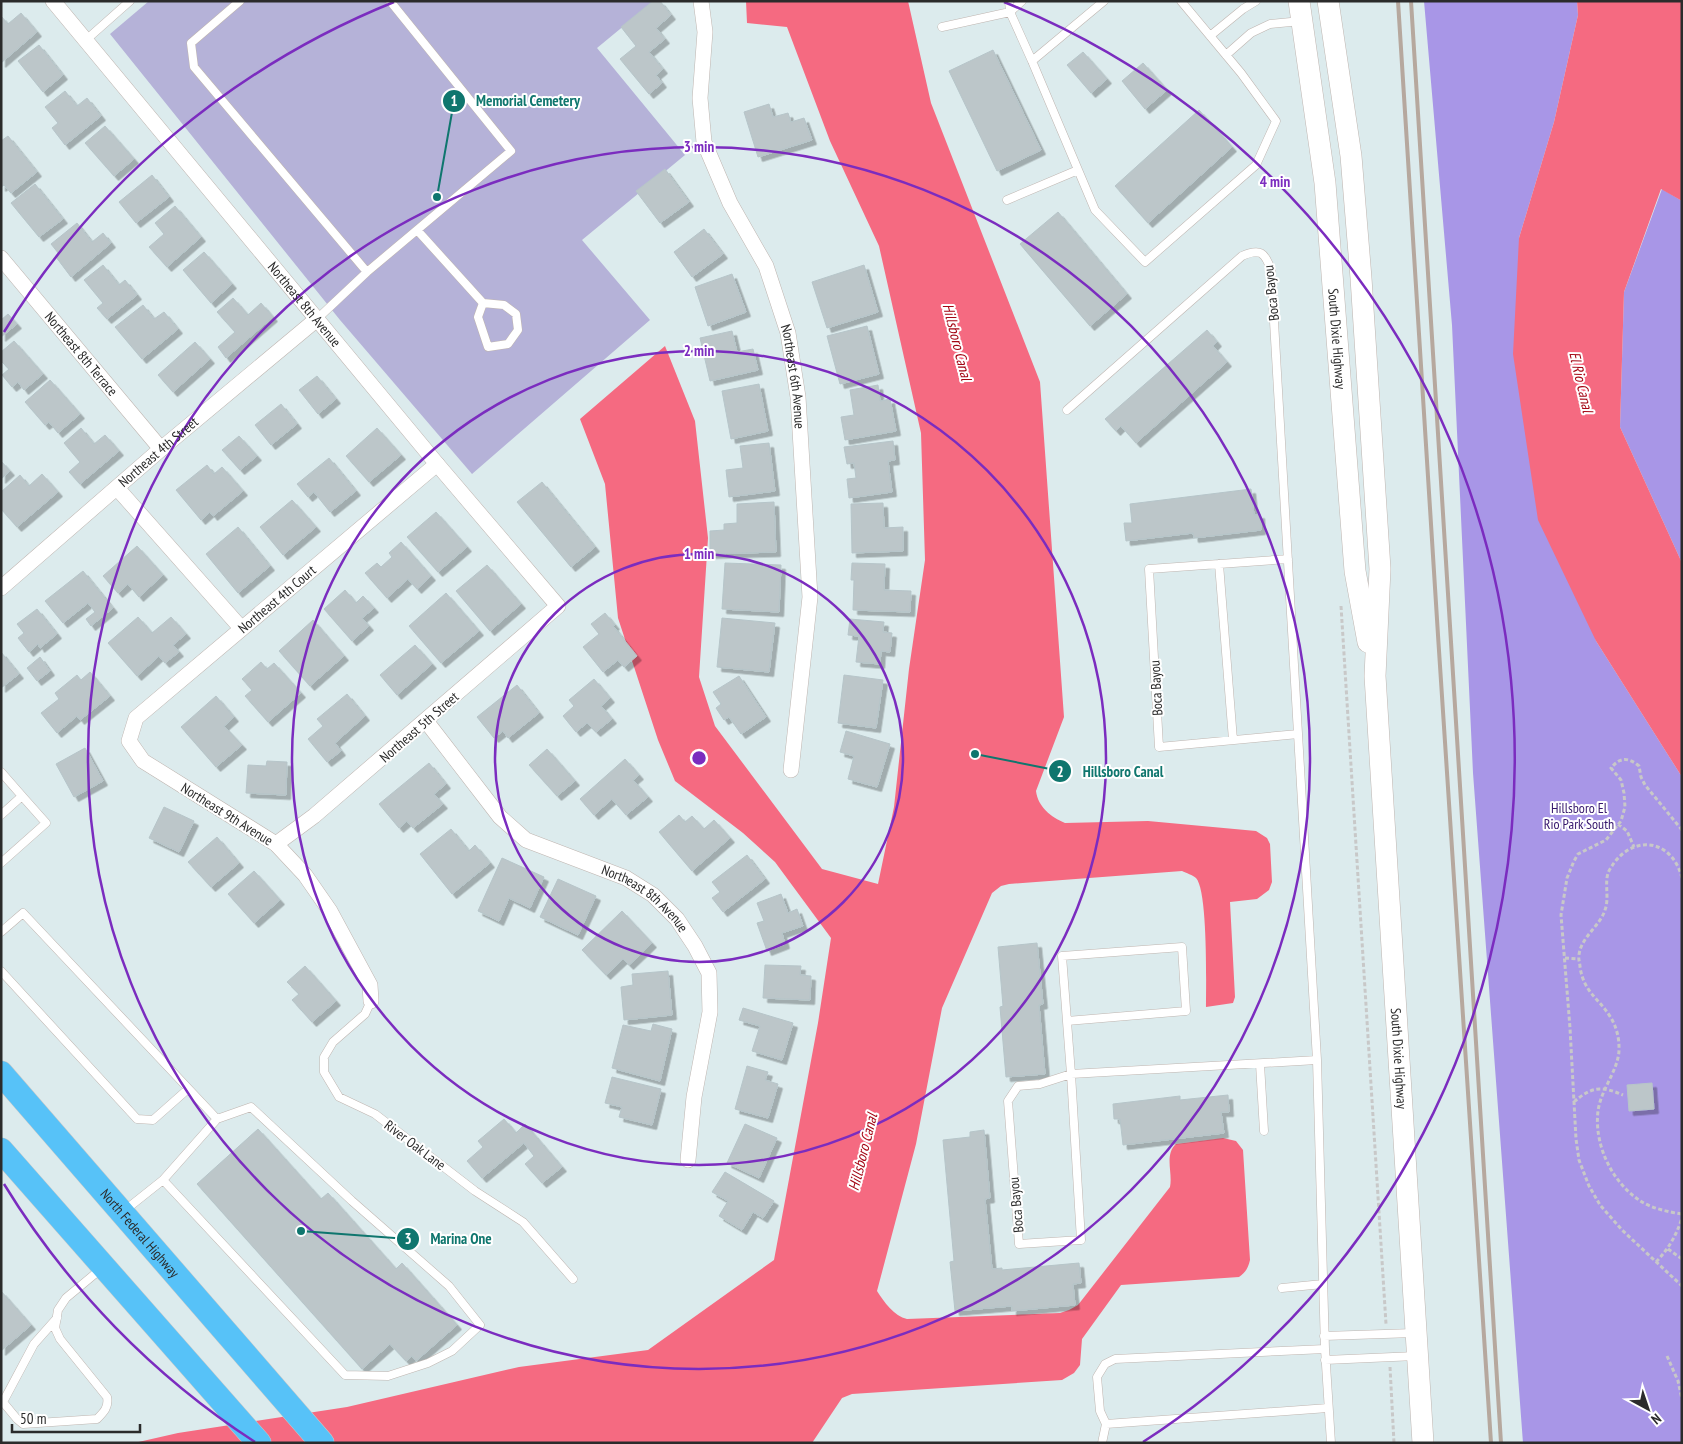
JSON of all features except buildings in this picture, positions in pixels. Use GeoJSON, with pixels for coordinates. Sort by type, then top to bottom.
{"type":"FeatureCollection","features":[{"type":"Feature","properties":{"kind":"main road"},"geometry":{"type":"LineString","coordinates":[[1310,1],[1334,38]]}},
{"type":"Feature","properties":{"kind":"main road"},"geometry":{"type":"LineString","coordinates":[[1328,1],[1334,38]]}},
{"type":"Feature","properties":{"kind":"main road"},"geometry":{"type":"LineString","coordinates":[[1334,38],[1336,1]]}},
{"type":"Feature","properties":{"kind":"main road","name":"South Dixie Highway"},"geometry":{"type":"LineString","coordinates":[[1300,11],[1325,183],[1355,571],[1375,676]]}},
{"type":"Feature","properties":{"kind":"main road","name":"South Dixie Highway"},"geometry":{"type":"LineString","coordinates":[[1334,38],[1351,156],[1357,217],[1379,550],[1380,569],[1375,676],[1423,1443]]}},
{"type":"Feature","properties":{"kind":"main road","name":"North Federal Highway"},"geometry":{"type":"LineString","coordinates":[[1,1074],[322,1443]]}},
{"type":"Feature","properties":{"kind":"main road"},"geometry":{"type":"LineString","coordinates":[[1,1150],[258,1443]]}},
{"type":"Feature","properties":{"kind":"street","name":"Northeast 8th Avenue"},"geometry":{"type":"LineString","coordinates":[[53,1],[558,606]]}},
{"type":"Feature","properties":{"kind":"street","name":"Northeast 6th Avenue"},"geometry":{"type":"LineString","coordinates":[[701,1],[705,32],[700,98],[704,142],[730,203],[766,266],[788,333],[798,396],[810,597],[791,770]]}},
{"type":"Feature","properties":{"kind":"street","name":"Northeast 8th Terrace"},"geometry":{"type":"LineString","coordinates":[[1,258],[161,449]]}},
{"type":"Feature","properties":{"kind":"street","name":"Northeast 4th Street"},"geometry":{"type":"LineString","coordinates":[[4,580],[318,319]]}},
{"type":"Feature","properties":{"kind":"street","name":"Northeast 4th Court"},"geometry":{"type":"LineString","coordinates":[[129,741],[136,718],[438,464]]}},
{"type":"Feature","properties":{"kind":"street"},"geometry":{"type":"LineString","coordinates":[[117,488],[241,628]]}},
{"type":"Feature","properties":{"kind":"street","name":"Northeast 5th Street"},"geometry":{"type":"LineString","coordinates":[[276,844],[314,816],[558,606]]}},
{"type":"Feature","properties":{"kind":"street","name":"Northeast 8th Avenue"},"geometry":{"type":"LineString","coordinates":[[426,721],[500,818],[526,840],[626,878],[653,895],[676,919],[695,946],[709,973],[710,1012],[694,1097],[688,1160]]}},
{"type":"Feature","properties":{"kind":"street","name":"Northeast 9th Avenue"},"geometry":{"type":"LineString","coordinates":[[129,741],[143,761],[276,844],[305,875],[330,911],[370,985],[371,1001]]}},
{"type":"Feature","properties":{"kind":"lane"},"geometry":{"type":"LineString","coordinates":[[115,1],[122,9]]}},
{"type":"Feature","properties":{"kind":"lane"},"geometry":{"type":"LineString","coordinates":[[86,40],[130,1]]}},
{"type":"Feature","properties":{"kind":"lane"},"geometry":{"type":"LineString","coordinates":[[240,1],[190,43],[194,67],[367,272]]}},
{"type":"Feature","properties":{"kind":"lane"},"geometry":{"type":"LineString","coordinates":[[318,319],[367,272],[511,151],[390,1]]}},
{"type":"Feature","properties":{"kind":"lane"},"geometry":{"type":"LineString","coordinates":[[1009,1],[1010,12],[1096,210],[1145,262],[1256,165],[1276,121],[1226,55],[1181,1]]}},
{"type":"Feature","properties":{"kind":"lane"},"geometry":{"type":"LineString","coordinates":[[942,27],[1010,12],[1022,1]]}},
{"type":"Feature","properties":{"kind":"lane"},"geometry":{"type":"LineString","coordinates":[[1032,61],[1104,1]]}},
{"type":"Feature","properties":{"kind":"lane"},"geometry":{"type":"LineString","coordinates":[[1210,36],[1243,8],[1256,1]]}},
{"type":"Feature","properties":{"kind":"lane"},"geometry":{"type":"LineString","coordinates":[[1226,55],[1251,33],[1300,11]]}},
{"type":"Feature","properties":{"kind":"lane"},"geometry":{"type":"LineString","coordinates":[[1007,200],[1078,170]]}},
{"type":"Feature","properties":{"kind":"lane"},"geometry":{"type":"LineString","coordinates":[[417,230],[483,303],[504,305],[516,314],[518,330],[508,344],[488,347],[478,316],[483,303]]}},
{"type":"Feature","properties":{"kind":"lane","name":"Boca Bayou"},"geometry":{"type":"LineString","coordinates":[[1067,410],[1242,256],[1251,252],[1260,252],[1267,258],[1271,270],[1317,1060],[1324,1336],[1331,1443]]}},
{"type":"Feature","properties":{"kind":"lane","name":"Boca Bayou"},"geometry":{"type":"LineString","coordinates":[[1288,559],[1149,569],[1158,747],[1298,734]]}},
{"type":"Feature","properties":{"kind":"lane"},"geometry":{"type":"LineString","coordinates":[[1219,564],[1234,740]]}},
{"type":"Feature","properties":{"kind":"lane"},"geometry":{"type":"LineString","coordinates":[[1,772],[46,823],[1,862]]}},
{"type":"Feature","properties":{"kind":"lane"},"geometry":{"type":"LineString","coordinates":[[1,814],[22,796]]}},
{"type":"Feature","properties":{"kind":"lane"},"geometry":{"type":"LineString","coordinates":[[1,932],[23,913],[217,1119]]}},
{"type":"Feature","properties":{"kind":"lane","name":"Boca Bayou"},"geometry":{"type":"LineString","coordinates":[[1067,1021],[1186,1011],[1182,947],[1062,956],[1071,1074],[1081,1240],[1019,1244],[1008,1101],[1018,1086],[1040,1084],[1071,1074],[1317,1060]]}},
{"type":"Feature","properties":{"kind":"lane"},"geometry":{"type":"LineString","coordinates":[[1,971],[137,1118],[153,1120],[188,1089]]}},
{"type":"Feature","properties":{"kind":"lane","name":"River Oak Lane"},"geometry":{"type":"LineString","coordinates":[[371,1001],[364,1014],[333,1042],[324,1057],[324,1072],[338,1096],[375,1114],[476,1190],[523,1222],[574,1279]]}},
{"type":"Feature","properties":{"kind":"lane"},"geometry":{"type":"LineString","coordinates":[[1260,1064],[1264,1132]]}},
{"type":"Feature","properties":{"kind":"lane"},"geometry":{"type":"LineString","coordinates":[[123,1213],[163,1180],[217,1119],[251,1107],[352,1201],[449,1286],[480,1325],[452,1351],[428,1363],[388,1376],[345,1375],[163,1180]]}},
{"type":"Feature","properties":{"kind":"lane"},"geometry":{"type":"LineString","coordinates":[[57,1318],[34,1344],[3,1402],[23,1424],[97,1419],[104,1412],[108,1404],[107,1397],[60,1339],[55,1328],[57,1318],[58,1310],[66,1298],[104,1266]]}},
{"type":"Feature","properties":{"kind":"lane"},"geometry":{"type":"LineString","coordinates":[[1282,1288],[1323,1284]]}},
{"type":"Feature","properties":{"kind":"lane"},"geometry":{"type":"LineString","coordinates":[[1324,1336],[1416,1333]]}},
{"type":"Feature","properties":{"kind":"lane"},"geometry":{"type":"LineString","coordinates":[[1102,1443],[1106,1424],[1100,1411],[1097,1376],[1105,1364],[1115,1359],[1325,1349]]}},
{"type":"Feature","properties":{"kind":"lane"},"geometry":{"type":"LineString","coordinates":[[1325,1360],[1417,1356]]}},
{"type":"Feature","properties":{"kind":"lane"},"geometry":{"type":"LineString","coordinates":[[1106,1424],[1328,1408]]}},
{"type":"Feature","properties":{"kind":"path"},"geometry":{"type":"LineString","coordinates":[[1340,601],[1387,1334]]}},
{"type":"Feature","properties":{"kind":"path"},"geometry":{"type":"LineString","coordinates":[[1682,830],[1641,777],[1639,766],[1632,760],[1624,759],[1616,762],[1611,768],[1621,780],[1625,807],[1618,824],[1606,840],[1586,849],[1578,854],[1574,860],[1568,878],[1561,915],[1576,1139],[1580,1160],[1600,1205],[1622,1230],[1682,1286]]}},
{"type":"Feature","properties":{"kind":"path"},"geometry":{"type":"LineString","coordinates":[[1618,824],[1627,832],[1634,847]]}},
{"type":"Feature","properties":{"kind":"path"},"geometry":{"type":"LineString","coordinates":[[1682,878],[1674,859],[1664,850],[1648,845],[1628,850],[1618,858],[1609,870],[1605,910],[1583,943],[1579,958],[1581,974],[1588,990],[1611,1017],[1620,1048],[1616,1066],[1604,1088],[1598,1111],[1598,1133],[1603,1155],[1613,1173],[1627,1190],[1639,1200],[1671,1212],[1682,1214]]}},
{"type":"Feature","properties":{"kind":"path"},"geometry":{"type":"LineString","coordinates":[[1564,958],[1579,958]]}},
{"type":"Feature","properties":{"kind":"path"},"geometry":{"type":"LineString","coordinates":[[1574,1102],[1590,1090],[1598,1088],[1604,1088],[1623,1095]]}},
{"type":"Feature","properties":{"kind":"path"},"geometry":{"type":"LineString","coordinates":[[1656,1262],[1668,1250],[1674,1240],[1682,1218]]}},
{"type":"Feature","properties":{"kind":"path"},"geometry":{"type":"LineString","coordinates":[[1668,1250],[1682,1259]]}},
{"type":"Feature","properties":{"kind":"path"},"geometry":{"type":"LineString","coordinates":[[1667,1356],[1678,1381],[1682,1399]]}},
{"type":"Feature","properties":{"kind":"path"},"geometry":{"type":"LineString","coordinates":[[1389,1357],[1394,1443]]}},
{"type":"Feature","properties":{"kind":"green space","name":"Hillsboro El Rio Park South"},"geometry":{"type":"Polygon","coordinates":[[[1424,1],[1577,1],[1578,15],[1554,122],[1519,238],[1596,641],[1682,777],[1682,1443],[1523,1443],[1473,773],[1452,325],[1424,1]]]}},
{"type":"Feature","properties":{"kind":"green space"},"geometry":{"type":"Polygon","coordinates":[[[1662,189],[1682,201],[1682,563],[1620,427],[1624,292],[1662,189]]]}},
{"type":"Feature","properties":{"kind":"shaded area"},"geometry":{"type":"Polygon","coordinates":[[[149,1],[654,1],[597,48],[685,155],[582,240],[650,320],[472,474],[340,320],[110,34],[149,1]]]}},
{"type":"Feature","properties":{"kind":"water","name":"Hillsboro Canal"},"geometry":{"type":"Polygon","coordinates":[[[746,1],[908,1],[931,103],[1040,382],[1064,717],[1036,791],[1042,807],[1055,818],[1065,823],[1148,821],[1256,831],[1267,838],[1270,844],[1272,882],[1269,890],[1257,899],[1230,902],[1235,997],[1233,1003],[1206,1007],[1206,939],[1203,901],[1200,886],[1196,878],[1191,875],[1182,871],[1009,884],[1001,886],[992,893],[942,1008],[916,1144],[877,1291],[894,1312],[907,1319],[1060,1313],[1069,1310],[1078,1305],[1170,1187],[1170,1153],[1172,1148],[1176,1144],[1223,1138],[1236,1141],[1243,1150],[1250,1260],[1247,1268],[1239,1277],[1121,1285],[1082,1339],[1080,1365],[1074,1373],[1062,1380],[852,1394],[842,1398],[812,1443],[134,1443],[178,1433],[347,1407],[519,1367],[648,1350],[774,1260],[818,1023],[831,938],[775,862],[743,833],[675,781],[658,740],[618,618],[605,484],[580,419],[665,346],[695,421],[708,538],[699,677],[715,726],[822,869],[878,884],[894,807],[909,669],[925,560],[921,433],[879,246],[830,141],[787,27],[747,23],[746,1]]]}},
{"type":"Feature","properties":{"kind":"water","name":"El Rio Canal"},"geometry":{"type":"Polygon","coordinates":[[[1577,1],[1682,1],[1682,201],[1661,189],[1624,292],[1620,427],[1682,563],[1682,777],[1596,641],[1538,520],[1513,354],[1519,238],[1554,122],[1578,15],[1577,1]]]}},
{"type":"Feature","properties":{"kind":"railway"},"geometry":{"type":"LineString","coordinates":[[1398,1],[1491,1443]]}},
{"type":"Feature","properties":{"kind":"railway"},"geometry":{"type":"LineString","coordinates":[[1411,1],[1501,1443]]}},
{"type":"Feature","properties":{"kind":"place","name":"Memorial Cemetery"},"geometry":{"type":"Point","coordinates":[437,197]}},
{"type":"Feature","properties":{"kind":"place","name":"Hillsboro Canal"},"geometry":{"type":"Point","coordinates":[975,754]}},
{"type":"Feature","properties":{"kind":"place","name":"Marina One"},"geometry":{"type":"Point","coordinates":[301,1231]}}]}
